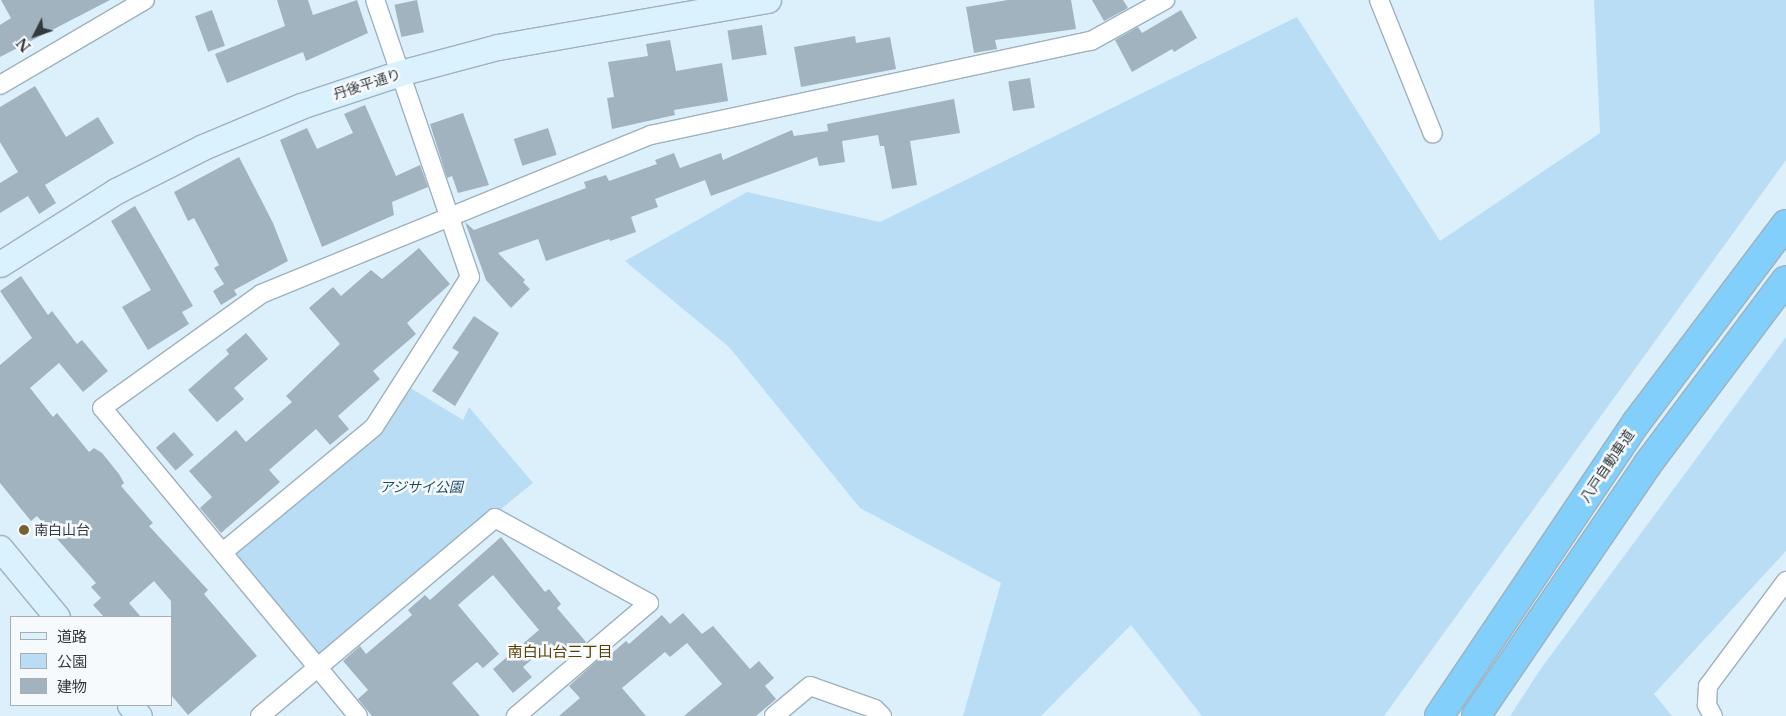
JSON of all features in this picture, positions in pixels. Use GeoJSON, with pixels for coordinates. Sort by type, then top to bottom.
{"type":"FeatureCollection","features":[{"type":"Feature","properties":{"kind":"highway","name":"八戸自動車道"},"geometry":{"type":"LineString","coordinates":[[1438,716],[1636,423],[1786,224]]}},
{"type":"Feature","properties":{"kind":"highway"},"geometry":{"type":"LineString","coordinates":[[1476,716],[1647,465],[1786,280]]}},
{"type":"Feature","properties":{"kind":"street"},"geometry":{"type":"LineString","coordinates":[[0,85],[145,0]]}},
{"type":"Feature","properties":{"kind":"street"},"geometry":{"type":"LineString","coordinates":[[223,552],[374,427],[470,277],[375,0]]}},
{"type":"Feature","properties":{"kind":"street","name":"丹後平通り"},"geometry":{"type":"LineString","coordinates":[[0,264],[116,191],[203,147],[301,106],[400,73],[498,47],[768,0]]}},
{"type":"Feature","properties":{"kind":"street"},"geometry":{"type":"LineString","coordinates":[[358,716],[102,408],[261,294],[651,135],[1091,41],[1165,0]]}},
{"type":"Feature","properties":{"kind":"street"},"geometry":{"type":"LineString","coordinates":[[1379,0],[1433,134]]}},
{"type":"Feature","properties":{"kind":"street"},"geometry":{"type":"LineString","coordinates":[[260,716],[495,518],[649,603],[516,716]]}},
{"type":"Feature","properties":{"kind":"street"},"geometry":{"type":"LineString","coordinates":[[0,548],[56,616]]}},
{"type":"Feature","properties":{"kind":"street"},"geometry":{"type":"LineString","coordinates":[[1713,716],[1707,705],[1708,686],[1786,581]]}},
{"type":"Feature","properties":{"kind":"street"},"geometry":{"type":"LineString","coordinates":[[774,716],[810,686],[875,709],[882,716]]}},
{"type":"Feature","properties":{"kind":"street"},"geometry":{"type":"LineString","coordinates":[[131,706],[139,716]]}},
{"type":"Feature","properties":{"kind":"green space"},"geometry":{"type":"Polygon","coordinates":[[[1594,0],[1786,0],[1786,160],[1384,716],[1202,716],[1131,625],[1041,716],[963,716],[1001,583],[860,508],[729,347],[625,261],[747,192],[880,222],[1297,17],[1440,241],[1600,133],[1594,0]]]}},
{"type":"Feature","properties":{"kind":"green space"},"geometry":{"type":"Polygon","coordinates":[[[1786,337],[1786,551],[1654,694],[1672,716],[1510,716],[1542,667],[1786,337]]]}},
{"type":"Feature","properties":{"kind":"green space","name":"アジサイ公園"},"geometry":{"type":"Polygon","coordinates":[[[409,387],[463,420],[469,407],[533,483],[318,658],[234,558],[239,551],[381,433],[409,387]]]}},
{"type":"Feature","properties":{"kind":"building"},"geometry":{"type":"Polygon","coordinates":[[[1,0],[110,0],[0,57],[0,25],[11,18],[1,0]]]}},
{"type":"Feature","properties":{"kind":"building"},"geometry":{"type":"Polygon","coordinates":[[[277,0],[308,0],[313,15],[357,0],[368,33],[306,61],[303,52],[227,83],[215,54],[285,26],[277,0]]]}},
{"type":"Feature","properties":{"kind":"building"},"geometry":{"type":"Polygon","coordinates":[[[417,0],[424,32],[401,37],[395,5],[417,0]]]}},
{"type":"Feature","properties":{"kind":"building"},"geometry":{"type":"Polygon","coordinates":[[[1008,0],[1071,0],[1076,29],[995,40],[997,49],[974,53],[966,7],[1008,0]]]}},
{"type":"Feature","properties":{"kind":"building"},"geometry":{"type":"Polygon","coordinates":[[[1092,0],[1123,0],[1128,8],[1104,21],[1092,0]]]}},
{"type":"Feature","properties":{"kind":"building"},"geometry":{"type":"Polygon","coordinates":[[[212,10],[225,46],[208,52],[195,16],[212,10]]]}},
{"type":"Feature","properties":{"kind":"building"},"geometry":{"type":"Polygon","coordinates":[[[1181,10],[1197,38],[1174,52],[1172,49],[1132,72],[1115,40],[1138,27],[1142,33],[1181,10]]]}},
{"type":"Feature","properties":{"kind":"building"},"geometry":{"type":"Polygon","coordinates":[[[762,25],[767,55],[732,60],[727,30],[762,25]]]}},
{"type":"Feature","properties":{"kind":"building"},"geometry":{"type":"Polygon","coordinates":[[[855,36],[856,43],[890,37],[896,69],[801,87],[794,47],[855,36]]]}},
{"type":"Feature","properties":{"kind":"building"},"geometry":{"type":"Polygon","coordinates":[[[670,40],[676,71],[722,63],[728,101],[674,110],[675,115],[612,129],[607,98],[614,97],[608,62],[648,56],[646,44],[670,40]]]}},
{"type":"Feature","properties":{"kind":"building"},"geometry":{"type":"Polygon","coordinates":[[[1030,78],[1035,108],[1013,111],[1008,81],[1030,78]]]}},
{"type":"Feature","properties":{"kind":"building"},"geometry":{"type":"Polygon","coordinates":[[[35,86],[66,137],[98,117],[114,143],[45,185],[56,203],[39,214],[28,196],[0,213],[0,183],[18,172],[0,142],[0,107],[35,86]]]}},
{"type":"Feature","properties":{"kind":"building"},"geometry":{"type":"Polygon","coordinates":[[[954,99],[960,133],[910,141],[917,185],[892,189],[884,146],[880,146],[878,135],[842,141],[845,162],[819,166],[817,157],[711,196],[705,180],[655,199],[658,207],[631,217],[636,232],[610,241],[609,239],[546,261],[538,239],[498,253],[525,280],[523,282],[530,289],[511,308],[486,280],[465,222],[474,230],[586,188],[584,182],[606,175],[609,181],[657,164],[655,160],[674,153],[680,168],[721,153],[723,160],[792,130],[794,136],[828,131],[827,124],[954,99]]]}},
{"type":"Feature","properties":{"kind":"building"},"geometry":{"type":"Polygon","coordinates":[[[365,105],[396,176],[420,165],[428,187],[392,202],[394,215],[322,247],[280,140],[307,128],[317,149],[353,133],[344,114],[365,105]]]}},
{"type":"Feature","properties":{"kind":"building"},"geometry":{"type":"Polygon","coordinates":[[[463,113],[489,185],[458,193],[452,176],[447,178],[430,124],[463,113]]]}},
{"type":"Feature","properties":{"kind":"building"},"geometry":{"type":"Polygon","coordinates":[[[548,128],[557,155],[522,166],[514,139],[548,128]]]}},
{"type":"Feature","properties":{"kind":"building"},"geometry":{"type":"Polygon","coordinates":[[[239,157],[273,223],[288,261],[234,290],[237,295],[221,305],[213,291],[224,284],[214,268],[219,265],[194,218],[188,221],[174,192],[239,157]]]}},
{"type":"Feature","properties":{"kind":"building"},"geometry":{"type":"Polygon","coordinates":[[[135,206],[193,306],[182,312],[189,324],[148,350],[122,307],[151,290],[111,221],[135,206]]]}},
{"type":"Feature","properties":{"kind":"building"},"geometry":{"type":"Polygon","coordinates":[[[419,248],[450,284],[407,323],[416,334],[373,371],[380,379],[338,416],[349,429],[330,445],[316,429],[269,470],[280,482],[221,533],[200,508],[212,497],[189,471],[236,430],[246,442],[292,402],[286,396],[340,344],[309,308],[333,287],[341,296],[371,270],[382,279],[419,248]]]}},
{"type":"Feature","properties":{"kind":"building"},"geometry":{"type":"Polygon","coordinates":[[[21,276],[48,315],[52,311],[77,344],[82,340],[108,371],[83,392],[59,363],[30,388],[53,417],[57,413],[89,452],[94,448],[102,453],[119,474],[124,483],[121,486],[153,523],[149,526],[208,590],[204,594],[257,656],[188,715],[172,696],[171,601],[154,581],[129,603],[140,616],[103,616],[93,605],[101,598],[91,587],[96,583],[37,516],[31,521],[0,483],[0,365],[32,338],[0,291],[21,276]]]}},
{"type":"Feature","properties":{"kind":"building"},"geometry":{"type":"Polygon","coordinates":[[[474,316],[499,333],[455,406],[432,391],[459,352],[452,348],[474,316]]]}},
{"type":"Feature","properties":{"kind":"building"},"geometry":{"type":"Polygon","coordinates":[[[246,333],[268,359],[234,388],[244,399],[217,422],[188,390],[229,354],[226,350],[246,333]]]}},
{"type":"Feature","properties":{"kind":"building"},"geometry":{"type":"Polygon","coordinates":[[[174,432],[194,455],[176,470],[156,448],[174,432]]]}},
{"type":"Feature","properties":{"kind":"building"},"geometry":{"type":"Polygon","coordinates":[[[501,537],[545,592],[549,589],[561,604],[557,608],[586,642],[566,660],[551,643],[523,667],[532,677],[513,693],[493,669],[539,630],[493,575],[458,605],[499,654],[483,668],[477,662],[452,683],[480,716],[372,716],[358,699],[368,690],[343,661],[360,646],[366,654],[412,615],[408,610],[425,595],[430,600],[501,537]]]}},
{"type":"Feature","properties":{"kind":"building"},"geometry":{"type":"Polygon","coordinates":[[[683,613],[702,634],[713,626],[750,669],[759,661],[774,678],[765,686],[776,699],[756,716],[684,716],[722,684],[687,643],[670,657],[665,652],[622,688],[646,716],[559,716],[580,698],[569,686],[600,658],[603,661],[626,641],[629,644],[662,615],[670,624],[683,613]]]}},
{"type":"Feature","properties":{"kind":"place","name":"南白山台"},"geometry":{"type":"Point","coordinates":[24,530]}},
{"type":"Feature","properties":{"kind":"district","name":"南白山台三丁目"},"geometry":{"type":"Point","coordinates":[560,652]}}]}
